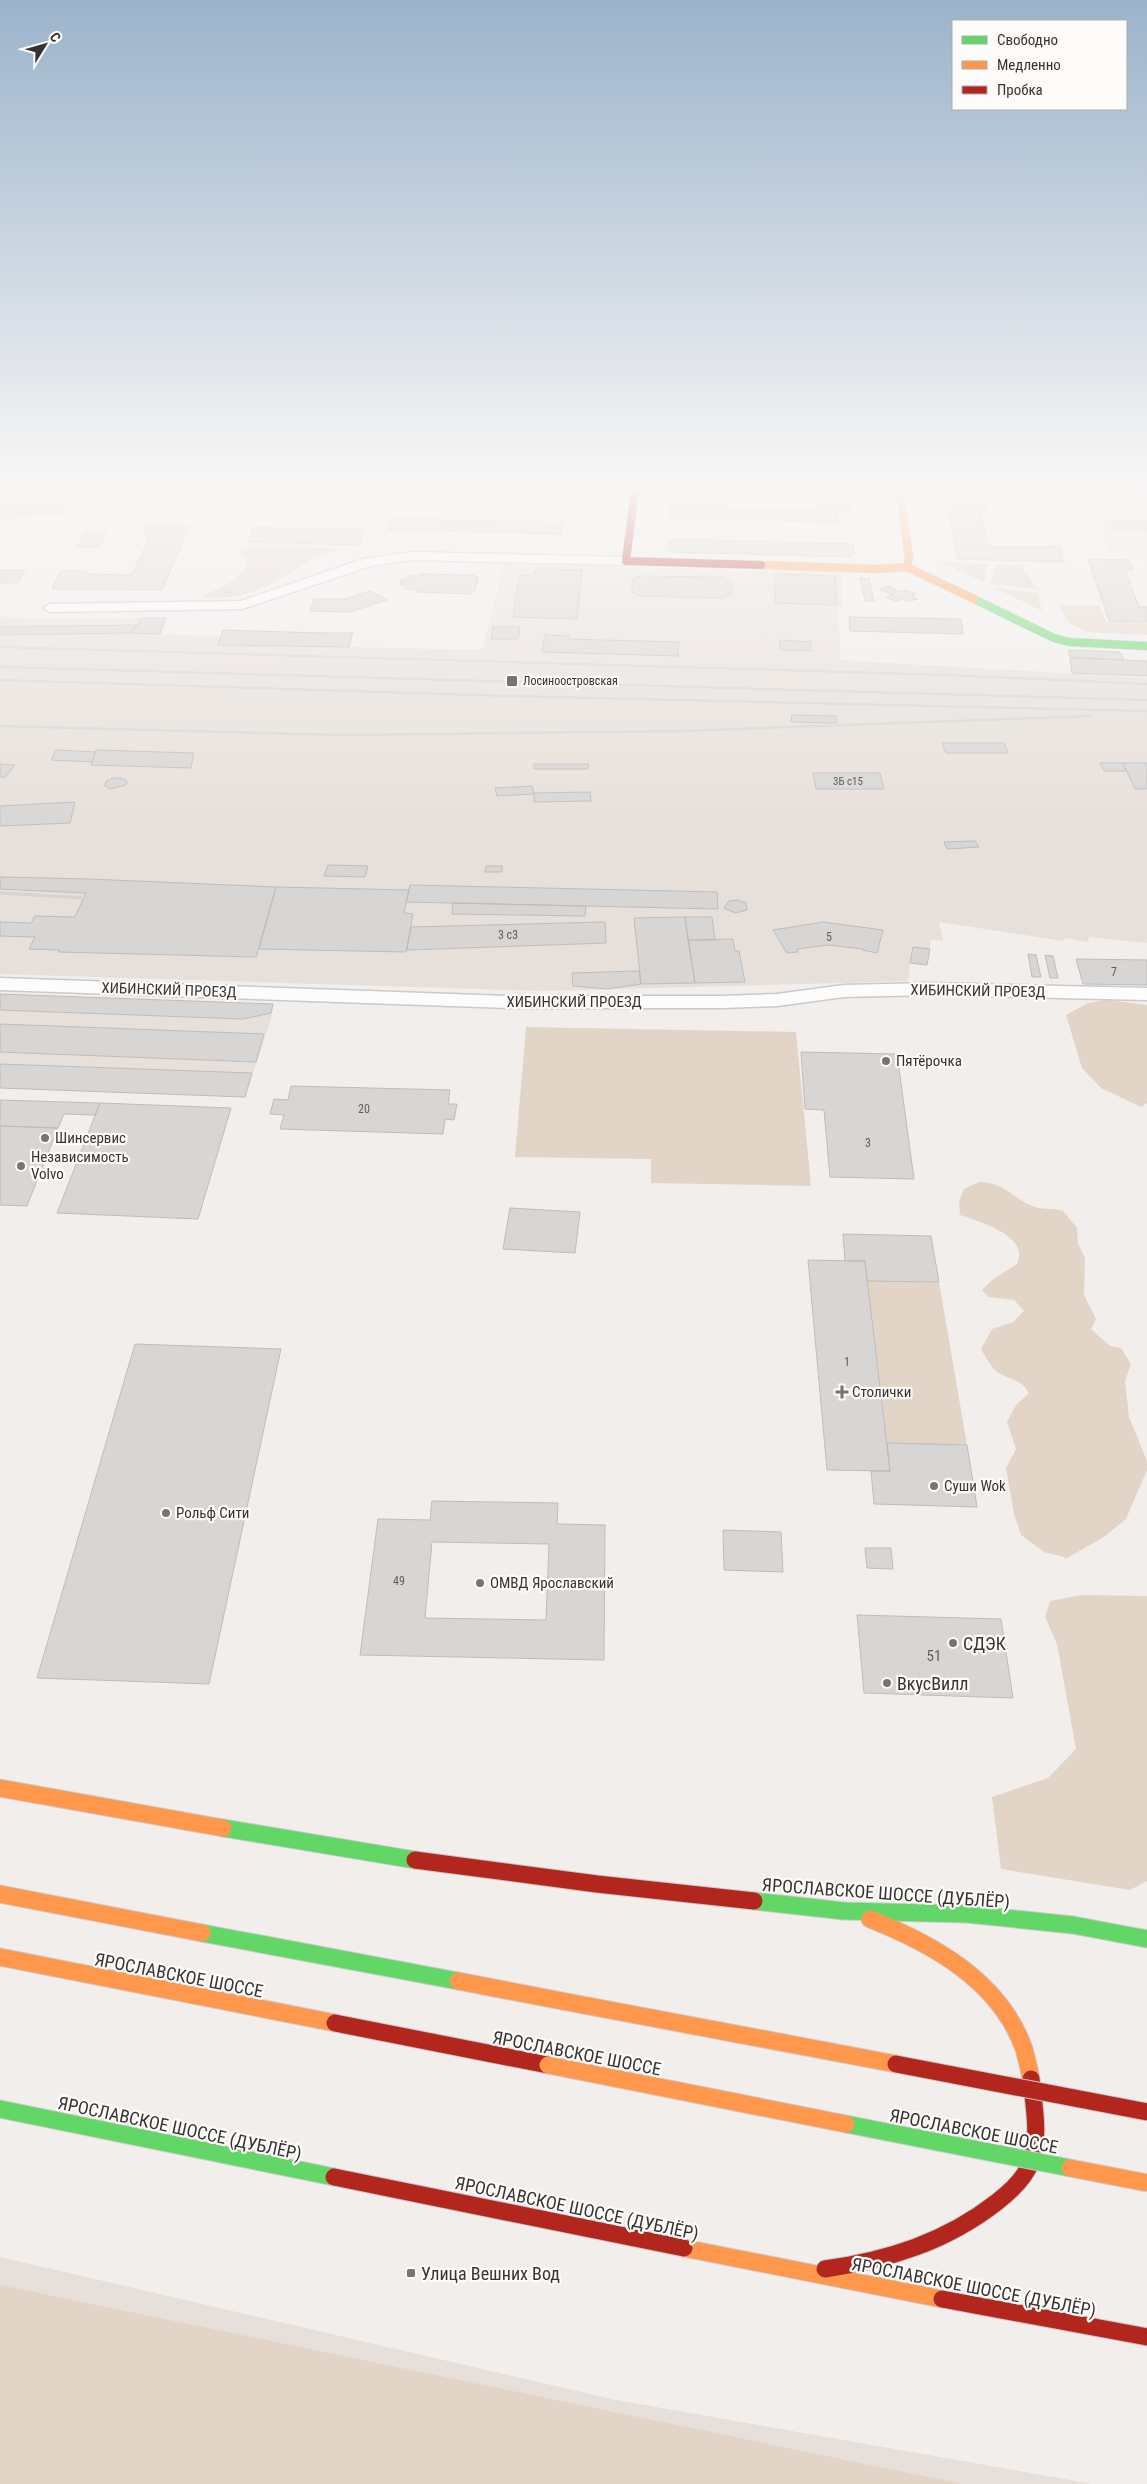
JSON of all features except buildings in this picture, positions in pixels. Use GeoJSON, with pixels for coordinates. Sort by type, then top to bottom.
{"type":"FeatureCollection","features":[{"type":"Feature","properties":{"kind":"street"},"geometry":{"type":"LineString","coordinates":[[50,608],[232,607],[241,605]]}},
{"type":"Feature","properties":{"kind":"street"},"geometry":{"type":"LineString","coordinates":[[986,605],[1054,638],[1069,642],[1147,646]]}},
{"type":"Feature","properties":{"kind":"street","name":"ХИБИНСКИЙ ПРОЕЗД"},"geometry":{"type":"LineString","coordinates":[[0,984],[508,1002],[722,1002],[777,1000],[844,991],[931,989],[1147,994]]}},
{"type":"Feature","properties":{"kind":"street","name":"ЯРОСЛАВСКОЕ ШОССЕ (ДУБЛЁР)"},"geometry":{"type":"LineString","coordinates":[[0,1788],[364,1853],[597,1884],[844,1911],[967,1914],[1073,1925],[1147,1939]]}},
{"type":"Feature","properties":{"kind":"street"},"geometry":{"type":"LineString","coordinates":[[0,1894],[1147,2112]]}},
{"type":"Feature","properties":{"kind":"street"},"geometry":{"type":"LineString","coordinates":[[796,2271],[852,2267],[923,2245],[969,2223],[1000,2202],[1028,2169],[1037,2129],[1029,2064],[1012,2021],[985,1986],[941,1949],[893,1926],[844,1911]]}},
{"type":"Feature","properties":{"kind":"street","name":"ЯРОСЛАВСКОЕ ШОССЕ"},"geometry":{"type":"LineString","coordinates":[[0,1957],[1147,2183]]}},
{"type":"Feature","properties":{"kind":"street","name":"ЯРОСЛАВСКОЕ ШОССЕ (ДУБЛЁР)"},"geometry":{"type":"LineString","coordinates":[[0,2109],[796,2271],[1147,2338]]}},
{"type":"Feature","properties":{"kind":"shaded area"},"geometry":{"type":"Polygon","coordinates":[[[494,605],[842,605],[838,613],[841,660],[1147,678],[1147,943],[1089,937],[1088,942],[1064,938],[1063,941],[939,922],[943,941],[931,939],[927,965],[910,963],[907,981],[541,991],[0,974],[0,617],[141,618],[138,625],[130,633],[221,636],[223,630],[353,633],[350,647],[482,650],[494,605]]]}},
{"type":"Feature","properties":{"kind":"shaded area"},"geometry":{"type":"Polygon","coordinates":[[[1030,605],[1041,605],[1042,611],[1030,605]]]}},
{"type":"Feature","properties":{"kind":"shaded area"},"geometry":{"type":"Polygon","coordinates":[[[1058,605],[1100,606],[1106,622],[1147,623],[1147,635],[1087,632],[1069,623],[1058,605]]]}},
{"type":"Feature","properties":{"kind":"shaded area"},"geometry":{"type":"Polygon","coordinates":[[[0,994],[273,1004],[271,1019],[245,1097],[0,1088],[0,994]]]}},
{"type":"Feature","properties":{"kind":"shaded area"},"geometry":{"type":"Polygon","coordinates":[[[1108,1000],[1147,1005],[1147,1103],[1141,1107],[1101,1088],[1082,1068],[1066,1015],[1088,1003],[1108,1000]]]}},
{"type":"Feature","properties":{"kind":"shaded area"},"geometry":{"type":"Polygon","coordinates":[[[526,1027],[796,1032],[811,1186],[651,1183],[651,1159],[515,1157],[526,1027]]]}},
{"type":"Feature","properties":{"kind":"shaded area"},"geometry":{"type":"Polygon","coordinates":[[[979,1182],[1002,1188],[1035,1207],[1063,1211],[1077,1228],[1078,1244],[1085,1258],[1084,1295],[1096,1319],[1091,1329],[1110,1346],[1121,1348],[1131,1364],[1125,1381],[1129,1417],[1147,1461],[1147,1470],[1126,1519],[1104,1537],[1067,1558],[1044,1552],[1021,1535],[1014,1514],[1006,1468],[1016,1449],[1007,1422],[1016,1405],[1029,1393],[1019,1382],[997,1372],[981,1349],[992,1329],[1013,1322],[1024,1311],[1014,1300],[988,1297],[982,1290],[992,1280],[1017,1264],[1019,1253],[1016,1245],[1003,1233],[995,1228],[960,1215],[959,1201],[964,1189],[979,1182]]]}},
{"type":"Feature","properties":{"kind":"shaded area"},"geometry":{"type":"Polygon","coordinates":[[[867,1281],[939,1282],[967,1445],[887,1443],[867,1281]]]}},
{"type":"Feature","properties":{"kind":"shaded area"},"geometry":{"type":"Polygon","coordinates":[[[1082,1595],[1147,1596],[1147,1881],[1130,1890],[1001,1869],[992,1797],[1048,1778],[1076,1749],[1057,1644],[1045,1617],[1050,1601],[1082,1595]]]}},
{"type":"Feature","properties":{"kind":"shaded area"},"geometry":{"type":"Polygon","coordinates":[[[0,2257],[616,2400],[1093,2484],[0,2484],[0,2257]]]}},
{"type":"Feature","properties":{"kind":"shaded area"},"geometry":{"type":"Polygon","coordinates":[[[0,2285],[962,2484],[0,2484],[0,2285]]]}},
{"type":"Feature","properties":{"kind":"railway"},"geometry":{"type":"LineString","coordinates":[[0,647],[947,675],[1147,684]]}},
{"type":"Feature","properties":{"kind":"railway"},"geometry":{"type":"LineString","coordinates":[[0,667],[1147,700]]}},
{"type":"Feature","properties":{"kind":"railway"},"geometry":{"type":"LineString","coordinates":[[0,680],[511,696],[1147,711]]}},
{"type":"Feature","properties":{"kind":"railway"},"geometry":{"type":"LineString","coordinates":[[0,726],[344,735],[684,731],[1090,716]]}},
{"type":"Feature","properties":{"kind":"railway"},"geometry":{"type":"LineString","coordinates":[[0,893],[83,898]]}},
{"type":"Feature","properties":{"kind":"traffic: fast"},"geometry":{"type":"LineString","coordinates":[[986,605],[1054,638],[1069,642],[1147,646]]}},
{"type":"Feature","properties":{"kind":"traffic: fast"},"geometry":{"type":"LineString","coordinates":[[223,1828],[415,1860]]}},
{"type":"Feature","properties":{"kind":"traffic: fast"},"geometry":{"type":"LineString","coordinates":[[754,1901],[844,1911],[967,1914],[1073,1925],[1147,1939]]}},
{"type":"Feature","properties":{"kind":"traffic: fast"},"geometry":{"type":"LineString","coordinates":[[202,1933],[458,1981]]}},
{"type":"Feature","properties":{"kind":"traffic: fast"},"geometry":{"type":"LineString","coordinates":[[0,2109],[334,2177]]}},
{"type":"Feature","properties":{"kind":"traffic: fast"},"geometry":{"type":"LineString","coordinates":[[846,2124],[1070,2168]]}},
{"type":"Feature","properties":{"kind":"traffic: slow"},"geometry":{"type":"LineString","coordinates":[[0,1788],[223,1828]]}},
{"type":"Feature","properties":{"kind":"traffic: slow"},"geometry":{"type":"LineString","coordinates":[[0,1894],[202,1933]]}},
{"type":"Feature","properties":{"kind":"traffic: slow"},"geometry":{"type":"LineString","coordinates":[[870,1919],[924,1944],[950,1959],[974,1978],[994,1999],[1011,2022],[1024,2049],[1031,2079]]}},
{"type":"Feature","properties":{"kind":"traffic: slow"},"geometry":{"type":"LineString","coordinates":[[0,1957],[335,2023]]}},
{"type":"Feature","properties":{"kind":"traffic: slow"},"geometry":{"type":"LineString","coordinates":[[458,1981],[562,2001]]}},
{"type":"Feature","properties":{"kind":"traffic: slow"},"geometry":{"type":"LineString","coordinates":[[562,2001],[896,2064]]}},
{"type":"Feature","properties":{"kind":"traffic: slow"},"geometry":{"type":"LineString","coordinates":[[548,2065],[846,2124]]}},
{"type":"Feature","properties":{"kind":"traffic: slow"},"geometry":{"type":"LineString","coordinates":[[1070,2168],[1147,2183]]}},
{"type":"Feature","properties":{"kind":"traffic: slow"},"geometry":{"type":"LineString","coordinates":[[684,2248],[942,2299]]}},
{"type":"Feature","properties":{"kind":"traffic: jam"},"geometry":{"type":"LineString","coordinates":[[415,1860],[597,1884],[754,1901]]}},
{"type":"Feature","properties":{"kind":"traffic: jam"},"geometry":{"type":"LineString","coordinates":[[335,2023],[548,2065]]}},
{"type":"Feature","properties":{"kind":"traffic: jam"},"geometry":{"type":"LineString","coordinates":[[896,2064],[1147,2112]]}},
{"type":"Feature","properties":{"kind":"traffic: jam"},"geometry":{"type":"LineString","coordinates":[[825,2269],[873,2261],[919,2247],[962,2226],[983,2213],[1006,2194],[1019,2182],[1026,2172],[1034,2152],[1036,2121],[1031,2079]]}},
{"type":"Feature","properties":{"kind":"traffic: jam"},"geometry":{"type":"LineString","coordinates":[[334,2177],[684,2248]]}},
{"type":"Feature","properties":{"kind":"traffic: jam"},"geometry":{"type":"LineString","coordinates":[[942,2299],[1147,2337]]}},
{"type":"Feature","properties":{"kind":"place","name":"Лосиноостровская"},"geometry":{"type":"Point","coordinates":[512,681]}},
{"type":"Feature","properties":{"kind":"place","name":"Пятёрочка"},"geometry":{"type":"Point","coordinates":[886,1061]}},
{"type":"Feature","properties":{"kind":"place","name":"Шинсервис"},"geometry":{"type":"Point","coordinates":[45,1138]}},
{"type":"Feature","properties":{"kind":"place","name":"Независимость Volvo"},"geometry":{"type":"Point","coordinates":[21,1166]}},
{"type":"Feature","properties":{"kind":"place","name":"Столички"},"geometry":{"type":"Point","coordinates":[842,1392]}},
{"type":"Feature","properties":{"kind":"place","name":"Суши Wok"},"geometry":{"type":"Point","coordinates":[934,1486]}},
{"type":"Feature","properties":{"kind":"place","name":"Рольф Сити"},"geometry":{"type":"Point","coordinates":[166,1513]}},
{"type":"Feature","properties":{"kind":"place","name":"ОМВД Ярославский"},"geometry":{"type":"Point","coordinates":[480,1583]}},
{"type":"Feature","properties":{"kind":"place","name":"СДЭК"},"geometry":{"type":"Point","coordinates":[953,1643]}},
{"type":"Feature","properties":{"kind":"place","name":"ВкусВилл"},"geometry":{"type":"Point","coordinates":[887,1683]}},
{"type":"Feature","properties":{"kind":"place","name":"Улица Вешних Вод"},"geometry":{"type":"Point","coordinates":[411,2273]}}]}
